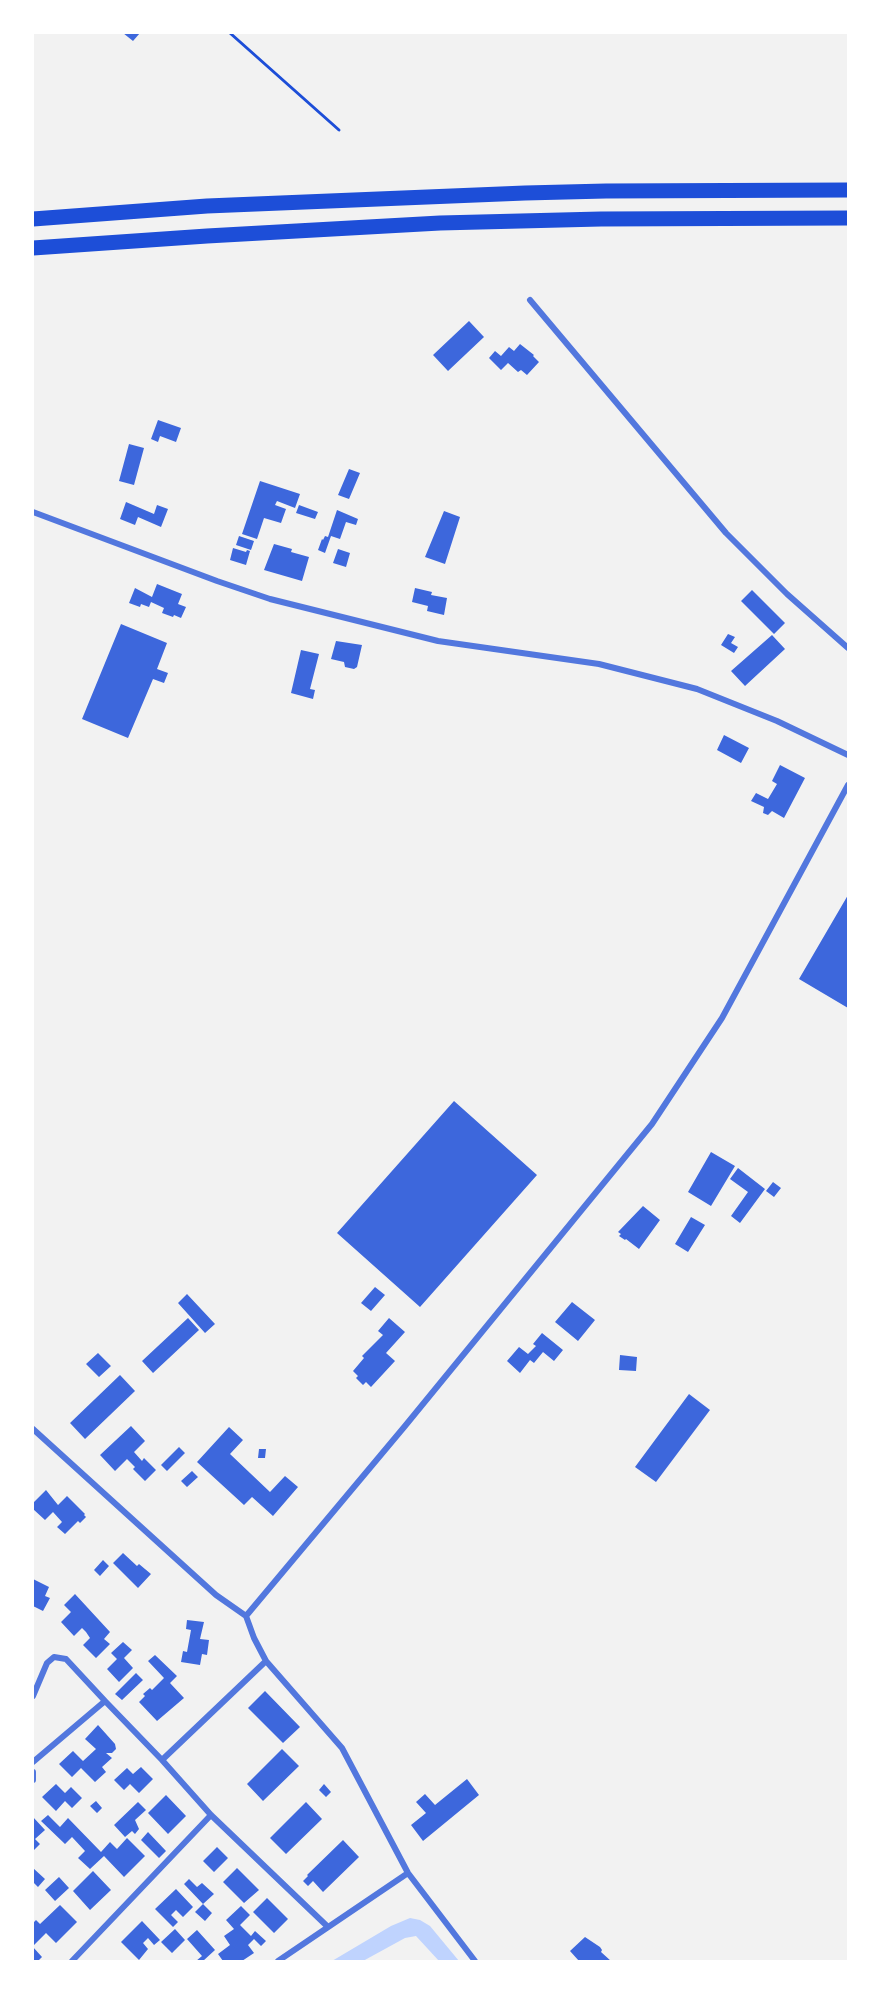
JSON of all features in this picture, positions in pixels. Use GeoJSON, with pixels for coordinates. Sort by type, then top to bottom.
{"type":"FeatureCollection","features":[{"type":"Feature","properties":{"kind":"highway"},"geometry":{"type":"LineString","coordinates":[[33,219],[207,206],[525,193],[629,190],[848,190]]}},
{"type":"Feature","properties":{"kind":"highway"},"geometry":{"type":"LineString","coordinates":[[33,248],[440,223],[601,219],[848,218]]}},
{"type":"Feature","properties":{"kind":"street"},"geometry":{"type":"LineString","coordinates":[[530,300],[726,533],[787,594],[848,648]]}},
{"type":"Feature","properties":{"kind":"street"},"geometry":{"type":"LineString","coordinates":[[33,512],[270,599],[438,641],[599,663],[697,689],[777,721],[848,755]]}},
{"type":"Feature","properties":{"kind":"street"},"geometry":{"type":"LineString","coordinates":[[246,1616],[652,1124],[722,1018],[848,784]]}},
{"type":"Feature","properties":{"kind":"street"},"geometry":{"type":"LineString","coordinates":[[33,1429],[216,1594],[246,1616],[266,1661],[342,1748],[408,1873],[475,1961]]}},
{"type":"Feature","properties":{"kind":"street"},"geometry":{"type":"LineString","coordinates":[[33,1696],[47,1663],[54,1657],[66,1659],[211,1815],[328,1927]]}},
{"type":"Feature","properties":{"kind":"street"},"geometry":{"type":"LineString","coordinates":[[162,1760],[266,1661]]}},
{"type":"Feature","properties":{"kind":"street"},"geometry":{"type":"LineString","coordinates":[[33,1762],[105,1701]]}},
{"type":"Feature","properties":{"kind":"street"},"geometry":{"type":"LineString","coordinates":[[33,1772],[33,1780]]}},
{"type":"Feature","properties":{"kind":"street"},"geometry":{"type":"LineString","coordinates":[[72,1961],[211,1815]]}},
{"type":"Feature","properties":{"kind":"street"},"geometry":{"type":"LineString","coordinates":[[278,1961],[408,1873]]}},
{"type":"Feature","properties":{"kind":"path"},"geometry":{"type":"LineString","coordinates":[[230,33],[339,130]]}},
{"type":"Feature","properties":{"kind":"water"},"geometry":{"type":"Polygon","coordinates":[[[410,1918],[420,1920],[430,1926],[459,1961],[439,1961],[416,1936],[405,1938],[363,1961],[332,1961],[391,1926],[410,1918]]]}},
{"type":"Feature","properties":{"kind":"building"},"geometry":{"type":"Polygon","coordinates":[[[123,33],[140,33],[133,41],[123,33]]]}},
{"type":"Feature","properties":{"kind":"building"},"geometry":{"type":"Polygon","coordinates":[[[469,321],[484,337],[448,371],[433,355],[469,321]]]}},
{"type":"Feature","properties":{"kind":"building"},"geometry":{"type":"Polygon","coordinates":[[[520,344],[539,362],[527,375],[521,370],[518,372],[508,363],[501,370],[489,358],[495,351],[501,356],[509,347],[514,351],[520,344]]]}},
{"type":"Feature","properties":{"kind":"building"},"geometry":{"type":"Polygon","coordinates":[[[158,420],[181,428],[176,442],[160,436],[158,442],[151,439],[158,420]]]}},
{"type":"Feature","properties":{"kind":"building"},"geometry":{"type":"Polygon","coordinates":[[[129,444],[144,448],[134,485],[119,481],[129,444]]]}},
{"type":"Feature","properties":{"kind":"building"},"geometry":{"type":"Polygon","coordinates":[[[349,469],[360,473],[349,499],[338,495],[349,469]]]}},
{"type":"Feature","properties":{"kind":"building"},"geometry":{"type":"Polygon","coordinates":[[[260,481],[300,494],[295,508],[277,501],[275,505],[286,509],[281,523],[264,518],[257,539],[242,534],[260,481]]]}},
{"type":"Feature","properties":{"kind":"building"},"geometry":{"type":"Polygon","coordinates":[[[126,502],[154,514],[157,505],[168,509],[161,527],[138,517],[135,525],[120,519],[126,502]]]}},
{"type":"Feature","properties":{"kind":"building"},"geometry":{"type":"Polygon","coordinates":[[[299,505],[318,512],[315,519],[296,513],[299,505]]]}},
{"type":"Feature","properties":{"kind":"building"},"geometry":{"type":"Polygon","coordinates":[[[337,510],[358,519],[356,525],[346,522],[340,539],[331,536],[325,553],[318,550],[322,539],[325,536],[328,537],[337,510]]]}},
{"type":"Feature","properties":{"kind":"building"},"geometry":{"type":"Polygon","coordinates":[[[444,511],[460,517],[445,564],[425,557],[444,511]]]}},
{"type":"Feature","properties":{"kind":"building"},"geometry":{"type":"Polygon","coordinates":[[[239,536],[254,541],[251,550],[236,545],[239,536]]]}},
{"type":"Feature","properties":{"kind":"building"},"geometry":{"type":"Polygon","coordinates":[[[274,544],[309,557],[302,581],[264,570],[274,544]]]}},
{"type":"Feature","properties":{"kind":"building"},"geometry":{"type":"Polygon","coordinates":[[[233,548],[250,551],[246,565],[230,560],[233,548]]]}},
{"type":"Feature","properties":{"kind":"building"},"geometry":{"type":"Polygon","coordinates":[[[338,549],[350,553],[346,567],[333,563],[338,549]]]}},
{"type":"Feature","properties":{"kind":"building"},"geometry":{"type":"Polygon","coordinates":[[[157,584],[182,594],[178,604],[186,607],[181,618],[162,613],[164,608],[151,602],[149,607],[129,603],[135,588],[152,597],[157,584]]]}},
{"type":"Feature","properties":{"kind":"building"},"geometry":{"type":"Polygon","coordinates":[[[415,588],[432,592],[431,595],[447,598],[444,615],[427,611],[428,606],[412,602],[415,588]]]}},
{"type":"Feature","properties":{"kind":"building"},"geometry":{"type":"Polygon","coordinates":[[[752,590],[785,623],[774,634],[741,601],[752,590]]]}},
{"type":"Feature","properties":{"kind":"building"},"geometry":{"type":"Polygon","coordinates":[[[121,624],[167,643],[157,669],[168,673],[164,683],[153,679],[128,738],[82,719],[121,624]]]}},
{"type":"Feature","properties":{"kind":"building"},"geometry":{"type":"Polygon","coordinates":[[[728,634],[735,637],[731,643],[738,647],[734,653],[721,645],[728,634]]]}},
{"type":"Feature","properties":{"kind":"building"},"geometry":{"type":"Polygon","coordinates":[[[772,635],[785,649],[745,686],[731,671],[772,635]]]}},
{"type":"Feature","properties":{"kind":"building"},"geometry":{"type":"Polygon","coordinates":[[[336,641],[362,645],[357,667],[354,669],[345,667],[344,662],[331,659],[336,641]]]}},
{"type":"Feature","properties":{"kind":"building"},"geometry":{"type":"Polygon","coordinates":[[[301,650],[319,654],[310,689],[315,690],[313,699],[291,693],[301,650]]]}},
{"type":"Feature","properties":{"kind":"building"},"geometry":{"type":"Polygon","coordinates":[[[724,735],[749,748],[741,763],[717,750],[724,735]]]}},
{"type":"Feature","properties":{"kind":"building"},"geometry":{"type":"Polygon","coordinates":[[[780,765],[805,778],[784,818],[772,811],[768,815],[763,813],[764,807],[751,801],[756,793],[768,799],[777,784],[772,781],[780,765]]]}},
{"type":"Feature","properties":{"kind":"building"},"geometry":{"type":"Polygon","coordinates":[[[848,895],[848,1008],[799,979],[848,895]]]}},
{"type":"Feature","properties":{"kind":"building"},"geometry":{"type":"Polygon","coordinates":[[[454,1101],[537,1175],[420,1307],[337,1233],[454,1101]]]}},
{"type":"Feature","properties":{"kind":"building"},"geometry":{"type":"Polygon","coordinates":[[[711,1152],[735,1166],[711,1206],[688,1192],[711,1152]]]}},
{"type":"Feature","properties":{"kind":"building"},"geometry":{"type":"Polygon","coordinates":[[[738,1168],[765,1189],[740,1223],[731,1216],[748,1192],[730,1179],[738,1168]]]}},
{"type":"Feature","properties":{"kind":"building"},"geometry":{"type":"Polygon","coordinates":[[[773,1182],[781,1188],[774,1197],[766,1191],[773,1182]]]}},
{"type":"Feature","properties":{"kind":"building"},"geometry":{"type":"Polygon","coordinates":[[[643,1206],[660,1220],[639,1249],[619,1236],[621,1234],[618,1232],[643,1206]]]}},
{"type":"Feature","properties":{"kind":"building"},"geometry":{"type":"Polygon","coordinates":[[[691,1217],[705,1225],[688,1252],[675,1244],[691,1217]]]}},
{"type":"Feature","properties":{"kind":"building"},"geometry":{"type":"Polygon","coordinates":[[[375,1287],[385,1295],[371,1311],[361,1303],[375,1287]]]}},
{"type":"Feature","properties":{"kind":"building"},"geometry":{"type":"Polygon","coordinates":[[[187,1294],[215,1324],[205,1333],[178,1303],[187,1294]]]}},
{"type":"Feature","properties":{"kind":"building"},"geometry":{"type":"Polygon","coordinates":[[[572,1302],[595,1320],[578,1341],[555,1322],[572,1302]]]}},
{"type":"Feature","properties":{"kind":"building"},"geometry":{"type":"Polygon","coordinates":[[[188,1318],[199,1330],[153,1373],[142,1361],[188,1318]]]}},
{"type":"Feature","properties":{"kind":"building"},"geometry":{"type":"Polygon","coordinates":[[[389,1318],[405,1332],[386,1353],[395,1361],[371,1387],[366,1382],[363,1385],[353,1371],[364,1358],[362,1356],[383,1335],[378,1331],[389,1318]]]}},
{"type":"Feature","properties":{"kind":"building"},"geometry":{"type":"Polygon","coordinates":[[[542,1333],[563,1350],[554,1361],[543,1352],[534,1363],[530,1360],[520,1373],[507,1361],[519,1347],[528,1354],[536,1346],[533,1344],[542,1333]]]}},
{"type":"Feature","properties":{"kind":"building"},"geometry":{"type":"Polygon","coordinates":[[[98,1353],[111,1366],[99,1377],[86,1364],[98,1353]]]}},
{"type":"Feature","properties":{"kind":"building"},"geometry":{"type":"Polygon","coordinates":[[[620,1355],[637,1357],[636,1371],[619,1370],[620,1355]]]}},
{"type":"Feature","properties":{"kind":"building"},"geometry":{"type":"Polygon","coordinates":[[[120,1375],[135,1391],[85,1439],[70,1423],[120,1375]]]}},
{"type":"Feature","properties":{"kind":"building"},"geometry":{"type":"Polygon","coordinates":[[[689,1394],[710,1410],[656,1482],[635,1467],[689,1394]]]}},
{"type":"Feature","properties":{"kind":"building"},"geometry":{"type":"Polygon","coordinates":[[[131,1426],[145,1441],[134,1452],[142,1461],[144,1458],[156,1470],[145,1481],[127,1459],[115,1471],[100,1455],[131,1426]]]}},
{"type":"Feature","properties":{"kind":"building"},"geometry":{"type":"Polygon","coordinates":[[[229,1427],[243,1440],[230,1454],[270,1492],[285,1476],[298,1487],[273,1516],[252,1497],[244,1505],[197,1462],[229,1427]]]}},
{"type":"Feature","properties":{"kind":"building"},"geometry":{"type":"Polygon","coordinates":[[[179,1447],[185,1453],[167,1471],[161,1465],[179,1447]]]}},
{"type":"Feature","properties":{"kind":"building"},"geometry":{"type":"Polygon","coordinates":[[[259,1449],[266,1449],[265,1458],[258,1458],[259,1449]]]}},
{"type":"Feature","properties":{"kind":"building"},"geometry":{"type":"Polygon","coordinates":[[[192,1471],[198,1477],[187,1487],[181,1481],[192,1471]]]}},
{"type":"Feature","properties":{"kind":"building"},"geometry":{"type":"Polygon","coordinates":[[[46,1490],[58,1505],[67,1496],[86,1517],[80,1523],[78,1521],[65,1534],[57,1527],[62,1522],[53,1512],[45,1520],[33,1509],[33,1503],[46,1490]]]}},
{"type":"Feature","properties":{"kind":"building"},"geometry":{"type":"Polygon","coordinates":[[[123,1553],[137,1566],[139,1564],[151,1574],[138,1588],[113,1563],[123,1553]]]}},
{"type":"Feature","properties":{"kind":"building"},"geometry":{"type":"Polygon","coordinates":[[[103,1560],[109,1566],[100,1576],[94,1570],[103,1560]]]}},
{"type":"Feature","properties":{"kind":"building"},"geometry":{"type":"Polygon","coordinates":[[[33,1579],[49,1587],[45,1596],[50,1598],[43,1611],[33,1606],[33,1579]]]}},
{"type":"Feature","properties":{"kind":"building"},"geometry":{"type":"Polygon","coordinates":[[[75,1594],[110,1632],[104,1639],[110,1644],[96,1658],[83,1645],[90,1638],[86,1632],[82,1628],[74,1636],[61,1622],[71,1612],[64,1605],[75,1594]]]}},
{"type":"Feature","properties":{"kind":"building"},"geometry":{"type":"Polygon","coordinates":[[[187,1620],[204,1622],[200,1639],[209,1640],[207,1655],[202,1654],[200,1665],[181,1662],[183,1651],[187,1652],[191,1630],[186,1629],[187,1620]]]}},
{"type":"Feature","properties":{"kind":"building"},"geometry":{"type":"Polygon","coordinates":[[[123,1642],[132,1650],[124,1658],[133,1668],[119,1682],[107,1669],[117,1659],[111,1653],[123,1642]]]}},
{"type":"Feature","properties":{"kind":"building"},"geometry":{"type":"Polygon","coordinates":[[[155,1655],[177,1676],[170,1683],[184,1698],[157,1721],[139,1702],[145,1696],[143,1694],[150,1688],[152,1690],[164,1678],[148,1661],[155,1655]]]}},
{"type":"Feature","properties":{"kind":"building"},"geometry":{"type":"Polygon","coordinates":[[[136,1673],[143,1680],[122,1700],[115,1694],[136,1673]]]}},
{"type":"Feature","properties":{"kind":"building"},"geometry":{"type":"Polygon","coordinates":[[[265,1691],[300,1727],[283,1743],[248,1708],[265,1691]]]}},
{"type":"Feature","properties":{"kind":"building"},"geometry":{"type":"Polygon","coordinates":[[[98,1725],[115,1744],[116,1749],[112,1753],[106,1753],[112,1758],[102,1767],[106,1772],[95,1782],[81,1768],[72,1777],[59,1764],[73,1751],[83,1761],[96,1749],[85,1739],[98,1725]]]}},
{"type":"Feature","properties":{"kind":"building"},"geometry":{"type":"Polygon","coordinates":[[[282,1749],[299,1766],[263,1801],[247,1784],[282,1749]]]}},
{"type":"Feature","properties":{"kind":"building"},"geometry":{"type":"Polygon","coordinates":[[[141,1767],[153,1779],[139,1793],[130,1784],[124,1790],[114,1780],[127,1768],[133,1774],[141,1767]]]}},
{"type":"Feature","properties":{"kind":"building"},"geometry":{"type":"Polygon","coordinates":[[[467,1779],[479,1795],[423,1841],[411,1825],[426,1813],[416,1802],[425,1794],[435,1805],[467,1779]]]}},
{"type":"Feature","properties":{"kind":"building"},"geometry":{"type":"Polygon","coordinates":[[[56,1784],[65,1793],[71,1787],[82,1798],[72,1808],[65,1801],[56,1811],[42,1797],[56,1784]]]}},
{"type":"Feature","properties":{"kind":"building"},"geometry":{"type":"Polygon","coordinates":[[[324,1784],[331,1792],[326,1797],[319,1790],[324,1784]]]}},
{"type":"Feature","properties":{"kind":"building"},"geometry":{"type":"Polygon","coordinates":[[[166,1795],[186,1816],[168,1834],[148,1813],[166,1795]]]}},
{"type":"Feature","properties":{"kind":"building"},"geometry":{"type":"Polygon","coordinates":[[[96,1801],[102,1808],[97,1813],[90,1806],[96,1801]]]}},
{"type":"Feature","properties":{"kind":"building"},"geometry":{"type":"Polygon","coordinates":[[[138,1802],[146,1810],[135,1820],[139,1829],[135,1834],[132,1831],[125,1837],[114,1825],[138,1802]]]}},
{"type":"Feature","properties":{"kind":"building"},"geometry":{"type":"Polygon","coordinates":[[[306,1802],[322,1819],[286,1854],[270,1838],[306,1802]]]}},
{"type":"Feature","properties":{"kind":"building"},"geometry":{"type":"Polygon","coordinates":[[[48,1815],[60,1827],[68,1818],[101,1852],[110,1842],[117,1849],[127,1838],[145,1856],[124,1877],[104,1856],[90,1869],[78,1858],[85,1851],[72,1837],[65,1844],[41,1821],[48,1815]]]}},
{"type":"Feature","properties":{"kind":"building"},"geometry":{"type":"Polygon","coordinates":[[[33,1817],[45,1830],[35,1839],[40,1844],[33,1851],[33,1817]]]}},
{"type":"Feature","properties":{"kind":"building"},"geometry":{"type":"Polygon","coordinates":[[[148,1832],[166,1851],[159,1858],[141,1840],[148,1832]]]}},
{"type":"Feature","properties":{"kind":"building"},"geometry":{"type":"Polygon","coordinates":[[[343,1840],[359,1857],[323,1892],[313,1881],[308,1886],[303,1881],[307,1875],[343,1840]]]}},
{"type":"Feature","properties":{"kind":"building"},"geometry":{"type":"Polygon","coordinates":[[[217,1847],[228,1858],[214,1872],[203,1861],[217,1847]]]}},
{"type":"Feature","properties":{"kind":"building"},"geometry":{"type":"Polygon","coordinates":[[[33,1868],[45,1879],[38,1887],[33,1882],[33,1868]]]}},
{"type":"Feature","properties":{"kind":"building"},"geometry":{"type":"Polygon","coordinates":[[[237,1868],[259,1890],[244,1903],[223,1882],[237,1868]]]}},
{"type":"Feature","properties":{"kind":"building"},"geometry":{"type":"Polygon","coordinates":[[[93,1871],[111,1890],[90,1910],[73,1891],[93,1871]]]}},
{"type":"Feature","properties":{"kind":"building"},"geometry":{"type":"Polygon","coordinates":[[[59,1877],[69,1888],[55,1901],[45,1890],[59,1877]]]}},
{"type":"Feature","properties":{"kind":"building"},"geometry":{"type":"Polygon","coordinates":[[[189,1879],[197,1887],[202,1883],[214,1894],[203,1904],[184,1884],[189,1879]]]}},
{"type":"Feature","properties":{"kind":"building"},"geometry":{"type":"Polygon","coordinates":[[[176,1889],[193,1907],[183,1917],[176,1910],[171,1915],[178,1922],[173,1927],[155,1909],[176,1889]]]}},
{"type":"Feature","properties":{"kind":"building"},"geometry":{"type":"Polygon","coordinates":[[[267,1898],[288,1919],[274,1933],[253,1912],[267,1898]]]}},
{"type":"Feature","properties":{"kind":"building"},"geometry":{"type":"Polygon","coordinates":[[[203,1904],[212,1913],[205,1921],[195,1912],[203,1904]]]}},
{"type":"Feature","properties":{"kind":"building"},"geometry":{"type":"Polygon","coordinates":[[[60,1905],[77,1922],[56,1943],[46,1933],[33,1946],[33,1923],[36,1920],[40,1924],[60,1905]]]}},
{"type":"Feature","properties":{"kind":"building"},"geometry":{"type":"Polygon","coordinates":[[[241,1906],[250,1915],[240,1925],[251,1936],[255,1931],[266,1941],[261,1946],[254,1939],[248,1945],[254,1953],[242,1961],[223,1961],[218,1954],[230,1945],[224,1936],[234,1929],[226,1920],[241,1906]]]}},
{"type":"Feature","properties":{"kind":"building"},"geometry":{"type":"Polygon","coordinates":[[[142,1921],[160,1940],[154,1945],[148,1938],[143,1943],[148,1949],[139,1960],[121,1942],[142,1921]]]}},
{"type":"Feature","properties":{"kind":"building"},"geometry":{"type":"Polygon","coordinates":[[[175,1929],[185,1940],[172,1953],[161,1942],[175,1929]]]}},
{"type":"Feature","properties":{"kind":"building"},"geometry":{"type":"Polygon","coordinates":[[[197,1930],[215,1950],[203,1961],[196,1961],[202,1956],[187,1939],[197,1930]]]}},
{"type":"Feature","properties":{"kind":"building"},"geometry":{"type":"Polygon","coordinates":[[[585,1937],[600,1947],[601,1952],[611,1961],[579,1961],[570,1951],[585,1937]]]}},
{"type":"Feature","properties":{"kind":"building"},"geometry":{"type":"Polygon","coordinates":[[[33,1947],[42,1957],[38,1961],[33,1961],[33,1947]]]}}]}
